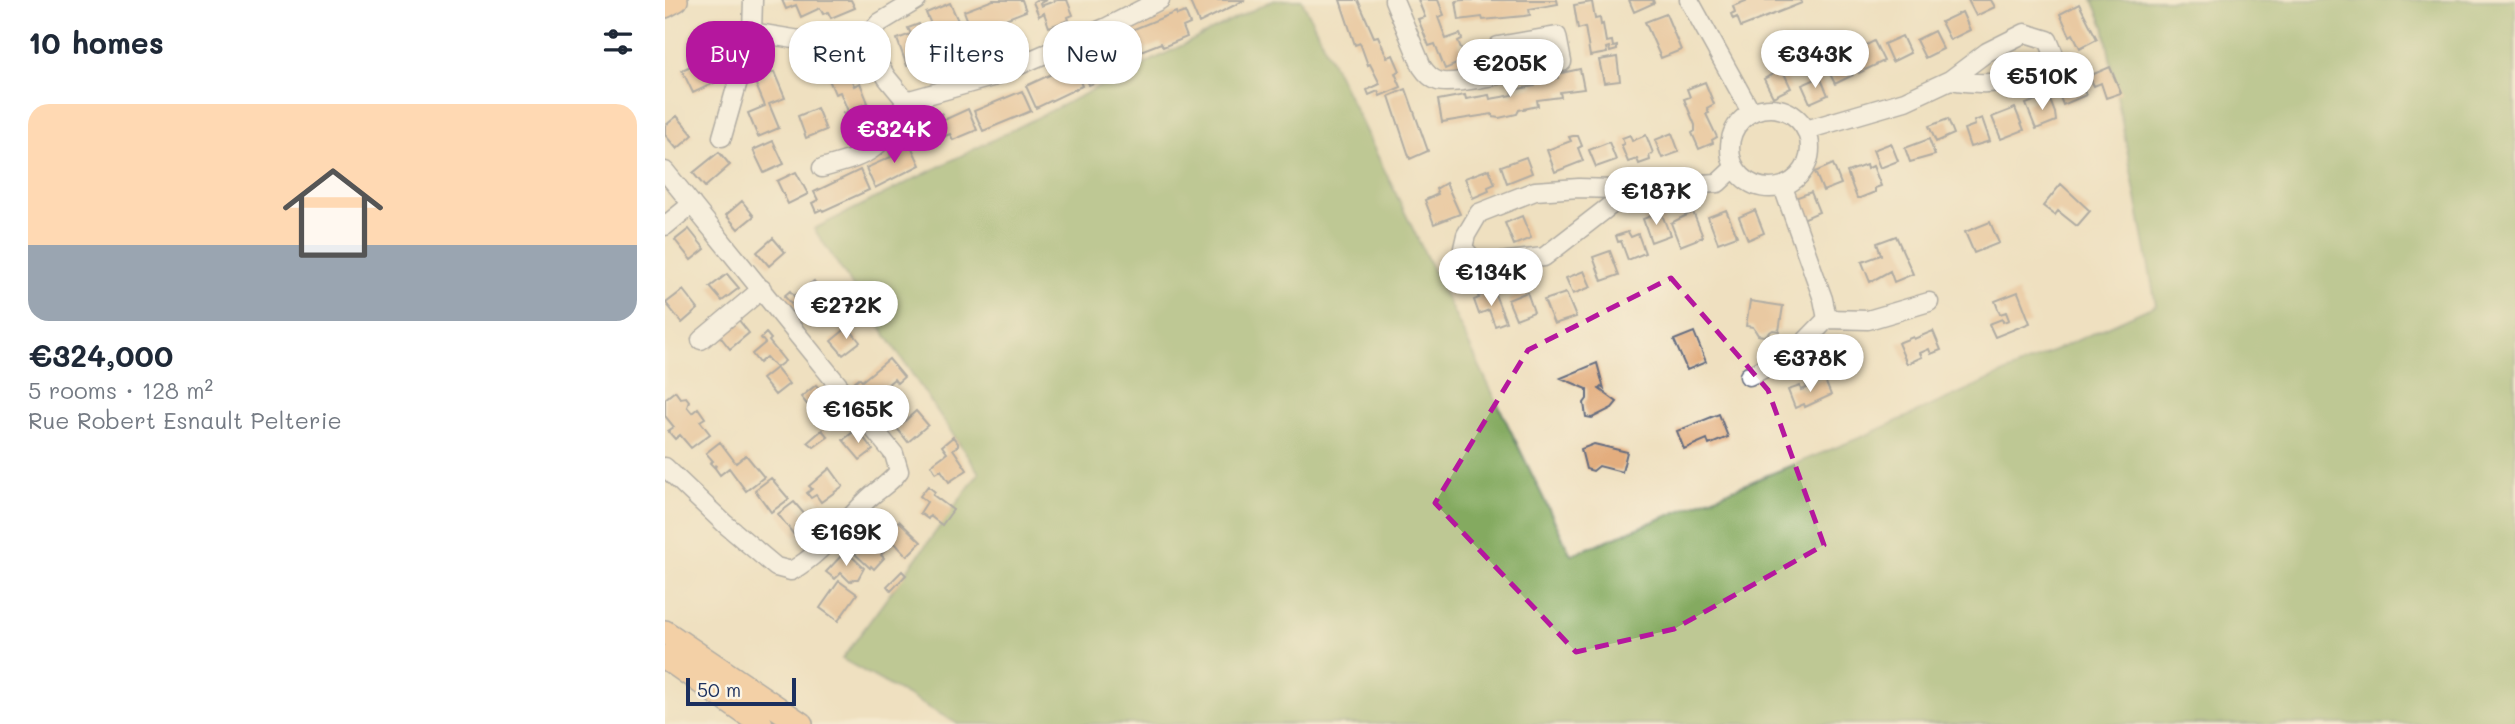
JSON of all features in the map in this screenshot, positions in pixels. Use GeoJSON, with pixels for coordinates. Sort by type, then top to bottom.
{"type":"FeatureCollection","features":[{"type":"Feature","properties":{"kind":"main road"},"geometry":{"type":"LineString","coordinates":[[665,6],[676,0]]}},
{"type":"Feature","properties":{"kind":"main road"},"geometry":{"type":"LineString","coordinates":[[665,632],[801,724]]}},
{"type":"Feature","properties":{"kind":"main road"},"geometry":{"type":"LineString","coordinates":[[665,657],[761,724]]}},
{"type":"Feature","properties":{"kind":"street"},"geometry":{"type":"LineString","coordinates":[[752,21],[753,0]]}},
{"type":"Feature","properties":{"kind":"street"},"geometry":{"type":"LineString","coordinates":[[882,21],[916,0]]}},
{"type":"Feature","properties":{"kind":"street"},"geometry":{"type":"LineString","coordinates":[[822,168],[876,148],[886,137],[906,101],[992,77],[1083,38],[1160,0]]}},
{"type":"Feature","properties":{"kind":"street"},"geometry":{"type":"LineString","coordinates":[[1394,0],[1428,76],[1450,83],[1480,77]]}},
{"type":"Feature","properties":{"kind":"street"},"geometry":{"type":"LineString","coordinates":[[1696,2],[1751,112]]}},
{"type":"Feature","properties":{"kind":"street"},"geometry":{"type":"LineString","coordinates":[[1806,130],[1905,101],[1950,80],[1987,52],[2025,33],[2048,40],[2055,57],[2037,71],[2002,82],[1980,85],[1950,80]]}},
{"type":"Feature","properties":{"kind":"street"},"geometry":{"type":"LineString","coordinates":[[891,83],[906,101]]}},
{"type":"Feature","properties":{"kind":"street"},"geometry":{"type":"LineString","coordinates":[[722,137],[737,84]]}},
{"type":"Feature","properties":{"kind":"street"},"geometry":{"type":"LineString","coordinates":[[1765,108],[1784,110],[1797,118],[1806,130],[1810,154],[1805,168],[1795,180],[1783,187],[1758,187],[1743,179],[1734,168],[1729,155],[1729,141],[1737,124],[1751,112],[1765,108]]}},
{"type":"Feature","properties":{"kind":"street"},"geometry":{"type":"LineString","coordinates":[[1633,188],[1544,257],[1499,262],[1475,261],[1463,247],[1466,234],[1479,213],[1535,191],[1718,183],[1734,168]]}},
{"type":"Feature","properties":{"kind":"street"},"geometry":{"type":"LineString","coordinates":[[665,171],[894,454],[899,471],[891,482],[869,497],[809,561],[791,570],[776,567],[725,524],[665,467]]}},
{"type":"Feature","properties":{"kind":"street"},"geometry":{"type":"LineString","coordinates":[[1783,187],[1823,299],[1827,319]]}},
{"type":"Feature","properties":{"kind":"street"},"geometry":{"type":"LineString","coordinates":[[665,226],[691,204]]}},
{"type":"Feature","properties":{"kind":"street"},"geometry":{"type":"LineString","coordinates":[[701,341],[762,289]]}},
{"type":"Feature","properties":{"kind":"street"},"geometry":{"type":"LineString","coordinates":[[1749,376],[1793,354],[1827,319],[1868,320],[1929,302]]}},
{"type":"Feature","properties":{"kind":"highlighted area"},"geometry":{"type":"Polygon","coordinates":[[[1671,278],[1768,390],[1824,545],[1674,629],[1576,652],[1435,503],[1528,350],[1671,278]]]}},
{"type":"Feature","properties":{"kind":"green space"},"geometry":{"type":"Polygon","coordinates":[[[1273,0],[1302,0],[1571,555],[1864,436],[2156,305],[2104,26],[2093,0],[2515,0],[2515,724],[958,724],[842,659],[979,473],[814,229],[1105,84],[1142,84],[1142,65],[1273,0]]]}},
{"type":"Feature","properties":{"kind":"building"},"geometry":{"type":"Polygon","coordinates":[[[782,0],[851,0],[855,8],[831,18],[828,12],[823,14],[820,8],[801,17],[796,5],[786,9],[782,0]]]}},
{"type":"Feature","properties":{"kind":"building"},"geometry":{"type":"Polygon","coordinates":[[[993,0],[1022,0],[1026,11],[1000,21],[968,21],[964,11],[993,0]]]}},
{"type":"Feature","properties":{"kind":"building"},"geometry":{"type":"Polygon","coordinates":[[[1047,0],[1040,3],[1041,6],[1057,0],[1067,0],[1073,15],[1066,21],[1047,21],[1044,13],[1039,16],[1033,2],[1047,0]]]}},
{"type":"Feature","properties":{"kind":"building"},"geometry":{"type":"Polygon","coordinates":[[[1245,0],[1199,23],[1190,2],[1245,0]]]}},
{"type":"Feature","properties":{"kind":"building"},"geometry":{"type":"Polygon","coordinates":[[[1340,0],[1358,0],[1374,37],[1378,36],[1387,57],[1393,55],[1400,71],[1395,73],[1401,87],[1380,96],[1378,91],[1369,95],[1367,90],[1380,84],[1370,64],[1368,65],[1360,43],[1355,45],[1340,0]]]}},
{"type":"Feature","properties":{"kind":"building"},"geometry":{"type":"Polygon","coordinates":[[[1418,0],[1438,0],[1444,15],[1438,17],[1446,39],[1460,34],[1462,39],[1458,41],[1466,60],[1445,69],[1435,44],[1429,46],[1418,19],[1425,17],[1418,0]]]}},
{"type":"Feature","properties":{"kind":"building"},"geometry":{"type":"Polygon","coordinates":[[[1557,0],[1558,4],[1529,9],[1530,15],[1524,16],[1459,20],[1456,1],[1557,0]]]}},
{"type":"Feature","properties":{"kind":"building"},"geometry":{"type":"Polygon","coordinates":[[[1629,0],[1653,0],[1654,3],[1634,12],[1629,0]]]}},
{"type":"Feature","properties":{"kind":"building"},"geometry":{"type":"Polygon","coordinates":[[[1748,0],[1801,0],[1802,3],[1741,27],[1737,17],[1733,19],[1731,14],[1735,12],[1733,6],[1748,0]]]}},
{"type":"Feature","properties":{"kind":"building"},"geometry":{"type":"Polygon","coordinates":[[[1968,0],[1991,0],[1995,7],[1976,16],[1968,0]]]}},
{"type":"Feature","properties":{"kind":"building"},"geometry":{"type":"Polygon","coordinates":[[[1592,2],[1595,19],[1600,18],[1601,25],[1603,24],[1606,42],[1612,41],[1617,50],[1610,52],[1609,47],[1606,48],[1607,53],[1590,56],[1585,27],[1578,29],[1574,5],[1592,2]]]}},
{"type":"Feature","properties":{"kind":"building"},"geometry":{"type":"Polygon","coordinates":[[[950,3],[958,21],[930,21],[926,13],[950,3]]]}},
{"type":"Feature","properties":{"kind":"building"},"geometry":{"type":"Polygon","coordinates":[[[2079,4],[2097,39],[2080,48],[2073,34],[2070,36],[2060,14],[2079,4]]]}},
{"type":"Feature","properties":{"kind":"building"},"geometry":{"type":"Polygon","coordinates":[[[1176,12],[1177,15],[1185,12],[1190,24],[1183,27],[1187,37],[1163,47],[1161,43],[1142,50],[1142,26],[1176,12]]]}},
{"type":"Feature","properties":{"kind":"building"},"geometry":{"type":"Polygon","coordinates":[[[1962,12],[1970,30],[1950,40],[1941,22],[1962,12]]]}},
{"type":"Feature","properties":{"kind":"building"},"geometry":{"type":"Polygon","coordinates":[[[1666,14],[1681,50],[1661,58],[1645,22],[1666,14]]]}},
{"type":"Feature","properties":{"kind":"building"},"geometry":{"type":"Polygon","coordinates":[[[1934,31],[1943,49],[1925,58],[1916,40],[1934,31]]]}},
{"type":"Feature","properties":{"kind":"building"},"geometry":{"type":"Polygon","coordinates":[[[905,36],[905,61],[897,39],[905,36]]]}},
{"type":"Feature","properties":{"kind":"building"},"geometry":{"type":"Polygon","coordinates":[[[1902,36],[1910,53],[1892,62],[1884,44],[1902,36]]]}},
{"type":"Feature","properties":{"kind":"building"},"geometry":{"type":"Polygon","coordinates":[[[1874,41],[1884,61],[1859,73],[1849,54],[1874,41]]]}},
{"type":"Feature","properties":{"kind":"building"},"geometry":{"type":"Polygon","coordinates":[[[1617,57],[1620,81],[1604,83],[1599,60],[1617,57]]]}},
{"type":"Feature","properties":{"kind":"building"},"geometry":{"type":"Polygon","coordinates":[[[1844,57],[1853,75],[1835,84],[1826,66],[1844,57]]]}},
{"type":"Feature","properties":{"kind":"building"},"geometry":{"type":"Polygon","coordinates":[[[2110,67],[2121,93],[2106,98],[2101,83],[2094,86],[2089,76],[2110,67]]]}},
{"type":"Feature","properties":{"kind":"building"},"geometry":{"type":"Polygon","coordinates":[[[1580,69],[1584,89],[1560,92],[1561,97],[1537,100],[1538,106],[1519,110],[1517,114],[1499,118],[1493,117],[1492,114],[1442,122],[1438,100],[1465,95],[1466,99],[1489,95],[1490,99],[1513,95],[1512,90],[1535,86],[1534,82],[1558,78],[1557,74],[1580,69]]]}},
{"type":"Feature","properties":{"kind":"building"},"geometry":{"type":"Polygon","coordinates":[[[1782,69],[1791,88],[1773,97],[1764,79],[1782,69]]]}},
{"type":"Feature","properties":{"kind":"building"},"geometry":{"type":"Polygon","coordinates":[[[775,74],[785,98],[769,104],[779,128],[758,137],[748,113],[765,106],[756,84],[775,84],[775,74]]]}},
{"type":"Feature","properties":{"kind":"building"},"geometry":{"type":"Polygon","coordinates":[[[1820,77],[1828,95],[1810,103],[1802,85],[1820,77]]]}},
{"type":"Feature","properties":{"kind":"building"},"geometry":{"type":"Polygon","coordinates":[[[1043,78],[1043,84],[1082,86],[1036,108],[1026,86],[1043,78]]]}},
{"type":"Feature","properties":{"kind":"building"},"geometry":{"type":"Polygon","coordinates":[[[2079,80],[2086,95],[2063,105],[2057,89],[2079,80]]]}},
{"type":"Feature","properties":{"kind":"building"},"geometry":{"type":"Polygon","coordinates":[[[1705,82],[1714,104],[1707,108],[1709,113],[1706,114],[1717,137],[1712,140],[1713,143],[1699,149],[1692,133],[1695,131],[1695,125],[1684,99],[1690,97],[1687,89],[1705,82]]]}},
{"type":"Feature","properties":{"kind":"building"},"geometry":{"type":"Polygon","coordinates":[[[689,84],[712,84],[693,93],[689,84]]]}},
{"type":"Feature","properties":{"kind":"building"},"geometry":{"type":"Polygon","coordinates":[[[831,84],[860,84],[868,103],[854,108],[856,113],[863,110],[873,134],[852,143],[842,119],[846,118],[843,113],[848,111],[840,92],[835,94],[831,84]]]}},
{"type":"Feature","properties":{"kind":"building"},"geometry":{"type":"Polygon","coordinates":[[[1406,89],[1428,151],[1410,159],[1389,96],[1406,89]]]}},
{"type":"Feature","properties":{"kind":"building"},"geometry":{"type":"Polygon","coordinates":[[[1022,91],[1031,111],[983,131],[974,111],[1022,91]]]}},
{"type":"Feature","properties":{"kind":"building"},"geometry":{"type":"Polygon","coordinates":[[[2048,95],[2056,121],[2036,129],[2026,104],[2048,95]]]}},
{"type":"Feature","properties":{"kind":"building"},"geometry":{"type":"Polygon","coordinates":[[[817,108],[826,130],[806,138],[798,116],[817,108]]]}},
{"type":"Feature","properties":{"kind":"building"},"geometry":{"type":"Polygon","coordinates":[[[2015,108],[2024,130],[2001,139],[1992,117],[2015,108]]]}},
{"type":"Feature","properties":{"kind":"building"},"geometry":{"type":"Polygon","coordinates":[[[968,109],[977,130],[953,140],[950,134],[921,146],[912,126],[942,113],[944,120],[968,109]]]}},
{"type":"Feature","properties":{"kind":"building"},"geometry":{"type":"Polygon","coordinates":[[[677,116],[693,135],[677,149],[665,135],[665,126],[677,116]]]}},
{"type":"Feature","properties":{"kind":"building"},"geometry":{"type":"Polygon","coordinates":[[[1982,118],[1990,141],[1970,147],[1964,129],[1975,125],[1974,121],[1982,118]]]}},
{"type":"Feature","properties":{"kind":"building"},"geometry":{"type":"Polygon","coordinates":[[[1948,119],[1954,134],[1936,142],[1929,126],[1948,119]]]}},
{"type":"Feature","properties":{"kind":"building"},"geometry":{"type":"Polygon","coordinates":[[[1672,133],[1679,152],[1662,158],[1655,140],[1672,133]]]}},
{"type":"Feature","properties":{"kind":"building"},"geometry":{"type":"Polygon","coordinates":[[[1630,135],[1632,141],[1646,135],[1653,153],[1649,155],[1650,160],[1639,164],[1637,159],[1628,162],[1621,145],[1624,144],[1622,138],[1630,135]]]}},
{"type":"Feature","properties":{"kind":"building"},"geometry":{"type":"Polygon","coordinates":[[[1578,136],[1582,146],[1578,148],[1583,161],[1555,172],[1547,150],[1571,141],[1569,137],[1578,136]]]}},
{"type":"Feature","properties":{"kind":"building"},"geometry":{"type":"Polygon","coordinates":[[[1929,139],[1935,155],[1910,162],[1905,148],[1929,139]]]}},
{"type":"Feature","properties":{"kind":"building"},"geometry":{"type":"Polygon","coordinates":[[[773,141],[784,164],[764,173],[753,150],[773,141]]]}},
{"type":"Feature","properties":{"kind":"building"},"geometry":{"type":"Polygon","coordinates":[[[909,142],[920,165],[875,188],[866,168],[891,157],[889,151],[909,142]]]}},
{"type":"Feature","properties":{"kind":"building"},"geometry":{"type":"Polygon","coordinates":[[[1609,142],[1616,160],[1596,167],[1589,150],[1609,142]]]}},
{"type":"Feature","properties":{"kind":"building"},"geometry":{"type":"Polygon","coordinates":[[[1891,143],[1898,161],[1880,168],[1873,150],[1891,143]]]}},
{"type":"Feature","properties":{"kind":"building"},"geometry":{"type":"Polygon","coordinates":[[[719,152],[730,165],[705,187],[693,173],[719,152]]]}},
{"type":"Feature","properties":{"kind":"building"},"geometry":{"type":"Polygon","coordinates":[[[1526,157],[1532,173],[1507,183],[1501,166],[1526,157]]]}},
{"type":"Feature","properties":{"kind":"building"},"geometry":{"type":"Polygon","coordinates":[[[1833,164],[1841,184],[1823,191],[1815,172],[1833,164]]]}},
{"type":"Feature","properties":{"kind":"building"},"geometry":{"type":"Polygon","coordinates":[[[1866,165],[1867,169],[1873,166],[1881,186],[1875,188],[1875,192],[1857,198],[1847,172],[1866,165]]]}},
{"type":"Feature","properties":{"kind":"building"},"geometry":{"type":"Polygon","coordinates":[[[1489,169],[1495,184],[1488,187],[1489,191],[1473,198],[1465,178],[1489,169]]]}},
{"type":"Feature","properties":{"kind":"building"},"geometry":{"type":"Polygon","coordinates":[[[860,170],[869,190],[816,212],[812,203],[818,200],[814,192],[860,170]]]}},
{"type":"Feature","properties":{"kind":"building"},"geometry":{"type":"Polygon","coordinates":[[[796,172],[808,194],[788,204],[777,181],[796,172]]]}},
{"type":"Feature","properties":{"kind":"building"},"geometry":{"type":"Polygon","coordinates":[[[1446,183],[1460,214],[1434,224],[1425,200],[1438,194],[1436,189],[1446,183]]]}},
{"type":"Feature","properties":{"kind":"building"},"geometry":{"type":"Polygon","coordinates":[[[2061,184],[2090,211],[2077,226],[2058,211],[2055,215],[2043,206],[2061,184]]]}},
{"type":"Feature","properties":{"kind":"building"},"geometry":{"type":"Polygon","coordinates":[[[1811,192],[1819,212],[1803,219],[1795,198],[1811,192]]]}},
{"type":"Feature","properties":{"kind":"building"},"geometry":{"type":"Polygon","coordinates":[[[742,201],[754,216],[738,229],[726,215],[742,201]]]}},
{"type":"Feature","properties":{"kind":"building"},"geometry":{"type":"Polygon","coordinates":[[[1726,210],[1737,236],[1718,243],[1708,217],[1726,210]]]}},
{"type":"Feature","properties":{"kind":"building"},"geometry":{"type":"Polygon","coordinates":[[[1755,210],[1764,233],[1748,240],[1739,217],[1755,210]]]}},
{"type":"Feature","properties":{"kind":"building"},"geometry":{"type":"Polygon","coordinates":[[[1661,212],[1670,235],[1651,242],[1643,219],[1661,212]]]}},
{"type":"Feature","properties":{"kind":"building"},"geometry":{"type":"Polygon","coordinates":[[[1693,212],[1703,237],[1680,246],[1671,223],[1693,212]]]}},
{"type":"Feature","properties":{"kind":"building"},"geometry":{"type":"Polygon","coordinates":[[[1522,216],[1531,238],[1514,245],[1505,223],[1522,216]]]}},
{"type":"Feature","properties":{"kind":"building"},"geometry":{"type":"Polygon","coordinates":[[[1990,222],[1999,243],[1974,253],[1965,232],[1990,222]]]}},
{"type":"Feature","properties":{"kind":"building"},"geometry":{"type":"Polygon","coordinates":[[[689,229],[705,249],[691,260],[675,240],[689,229]]]}},
{"type":"Feature","properties":{"kind":"building"},"geometry":{"type":"Polygon","coordinates":[[[1628,232],[1631,237],[1638,234],[1645,253],[1628,260],[1621,241],[1618,242],[1616,236],[1628,232]]]}},
{"type":"Feature","properties":{"kind":"building"},"geometry":{"type":"Polygon","coordinates":[[[1896,236],[1913,274],[1894,282],[1890,271],[1870,282],[1862,262],[1881,255],[1877,243],[1896,236]]]}},
{"type":"Feature","properties":{"kind":"building"},"geometry":{"type":"Polygon","coordinates":[[[773,238],[785,252],[769,266],[757,252],[773,238]]]}},
{"type":"Feature","properties":{"kind":"building"},"geometry":{"type":"Polygon","coordinates":[[[1610,251],[1619,275],[1602,281],[1593,257],[1610,251]]]}},
{"type":"Feature","properties":{"kind":"building"},"geometry":{"type":"Polygon","coordinates":[[[1584,271],[1591,287],[1573,294],[1566,278],[1584,271]]]}},
{"type":"Feature","properties":{"kind":"building"},"geometry":{"type":"Polygon","coordinates":[[[727,274],[739,288],[722,301],[710,287],[727,274]]]}},
{"type":"Feature","properties":{"kind":"building"},"geometry":{"type":"Polygon","coordinates":[[[814,281],[827,298],[808,313],[799,302],[794,307],[784,296],[790,291],[794,296],[814,281]]]}},
{"type":"Feature","properties":{"kind":"building"},"geometry":{"type":"Polygon","coordinates":[[[683,290],[698,309],[682,323],[666,303],[683,290]]]}},
{"type":"Feature","properties":{"kind":"building"},"geometry":{"type":"Polygon","coordinates":[[[1494,292],[1506,322],[1495,326],[1489,310],[1479,314],[1474,300],[1479,298],[1478,296],[1494,292]]]}},
{"type":"Feature","properties":{"kind":"building"},"geometry":{"type":"Polygon","coordinates":[[[1527,292],[1534,312],[1516,319],[1508,300],[1527,292]]]}},
{"type":"Feature","properties":{"kind":"building"},"geometry":{"type":"Polygon","coordinates":[[[2018,292],[2030,323],[1995,337],[1989,324],[2002,319],[2003,322],[2009,320],[2006,312],[2000,314],[1995,301],[2018,292]]]}},
{"type":"Feature","properties":{"kind":"building"},"geometry":{"type":"Polygon","coordinates":[[[1566,293],[1576,317],[1554,324],[1544,300],[1566,293]]]}},
{"type":"Feature","properties":{"kind":"building"},"geometry":{"type":"Polygon","coordinates":[[[1750,301],[1783,306],[1779,331],[1773,330],[1764,336],[1758,335],[1753,327],[1746,326],[1750,301]]]}},
{"type":"Feature","properties":{"kind":"building"},"geometry":{"type":"Polygon","coordinates":[[[738,319],[749,333],[730,349],[719,335],[738,319]]]}},
{"type":"Feature","properties":{"kind":"building"},"geometry":{"type":"Polygon","coordinates":[[[848,327],[860,342],[843,355],[831,341],[848,327]]]}},
{"type":"Feature","properties":{"kind":"building"},"geometry":{"type":"Polygon","coordinates":[[[1933,331],[1941,350],[1931,354],[1929,349],[1920,353],[1922,357],[1907,364],[1898,343],[1933,331]]]}},
{"type":"Feature","properties":{"kind":"building"},"geometry":{"type":"Polygon","coordinates":[[[1694,332],[1706,362],[1687,370],[1674,340],[1694,332]]]}},
{"type":"Feature","properties":{"kind":"building"},"geometry":{"type":"Polygon","coordinates":[[[766,333],[785,361],[776,368],[766,357],[759,363],[752,354],[765,343],[761,338],[766,333]]]}},
{"type":"Feature","properties":{"kind":"building"},"geometry":{"type":"Polygon","coordinates":[[[889,359],[904,377],[897,383],[894,379],[874,396],[870,391],[865,396],[854,382],[859,378],[862,381],[889,359]]]}},
{"type":"Feature","properties":{"kind":"building"},"geometry":{"type":"Polygon","coordinates":[[[1597,363],[1604,389],[1599,389],[1617,402],[1612,408],[1592,418],[1586,417],[1584,403],[1587,389],[1561,378],[1597,363]]]}},
{"type":"Feature","properties":{"kind":"building"},"geometry":{"type":"Polygon","coordinates":[[[776,368],[789,384],[775,395],[762,379],[776,368]]]}},
{"type":"Feature","properties":{"kind":"building"},"geometry":{"type":"Polygon","coordinates":[[[1824,378],[1831,395],[1805,407],[1804,404],[1795,408],[1788,390],[1800,386],[1801,390],[1807,388],[1806,385],[1824,378]]]}},
{"type":"Feature","properties":{"kind":"building"},"geometry":{"type":"Polygon","coordinates":[[[816,385],[829,401],[814,413],[801,397],[816,385]]]}},
{"type":"Feature","properties":{"kind":"building"},"geometry":{"type":"Polygon","coordinates":[[[675,391],[680,398],[686,397],[689,401],[687,407],[692,413],[698,408],[705,418],[700,421],[710,434],[691,448],[680,435],[675,439],[668,431],[674,427],[665,416],[665,399],[675,391]]]}},
{"type":"Feature","properties":{"kind":"building"},"geometry":{"type":"Polygon","coordinates":[[[916,411],[928,425],[908,442],[897,428],[916,411]]]}},
{"type":"Feature","properties":{"kind":"building"},"geometry":{"type":"Polygon","coordinates":[[[1719,414],[1728,437],[1709,445],[1707,439],[1684,449],[1677,431],[1719,414]]]}},
{"type":"Feature","properties":{"kind":"building"},"geometry":{"type":"Polygon","coordinates":[[[857,429],[873,450],[860,460],[843,440],[857,429]]]}},
{"type":"Feature","properties":{"kind":"building"},"geometry":{"type":"Polygon","coordinates":[[[822,430],[828,437],[814,447],[808,442],[822,430]]]}},
{"type":"Feature","properties":{"kind":"building"},"geometry":{"type":"Polygon","coordinates":[[[953,437],[958,446],[953,449],[967,470],[949,482],[941,470],[936,473],[931,465],[947,453],[942,446],[953,437]]]}},
{"type":"Feature","properties":{"kind":"building"},"geometry":{"type":"Polygon","coordinates":[[[720,442],[736,463],[746,455],[764,477],[746,491],[729,468],[720,475],[706,453],[720,442]]]}},
{"type":"Feature","properties":{"kind":"building"},"geometry":{"type":"Polygon","coordinates":[[[1594,444],[1627,452],[1622,472],[1599,466],[1593,471],[1586,469],[1581,449],[1594,444]]]}},
{"type":"Feature","properties":{"kind":"building"},"geometry":{"type":"Polygon","coordinates":[[[830,468],[843,486],[821,502],[816,495],[811,498],[807,493],[812,489],[809,486],[830,468]]]}},
{"type":"Feature","properties":{"kind":"building"},"geometry":{"type":"Polygon","coordinates":[[[771,478],[789,499],[771,512],[755,490],[771,478]]]}},
{"type":"Feature","properties":{"kind":"building"},"geometry":{"type":"Polygon","coordinates":[[[928,486],[935,492],[933,495],[953,510],[942,525],[930,516],[928,519],[920,513],[927,502],[920,496],[928,486]]]}},
{"type":"Feature","properties":{"kind":"building"},"geometry":{"type":"Polygon","coordinates":[[[794,502],[812,523],[795,536],[778,514],[794,502]]]}},
{"type":"Feature","properties":{"kind":"building"},"geometry":{"type":"Polygon","coordinates":[[[899,521],[921,542],[907,556],[886,534],[899,521]]]}},
{"type":"Feature","properties":{"kind":"building"},"geometry":{"type":"Polygon","coordinates":[[[870,531],[890,545],[881,555],[884,558],[874,569],[855,554],[868,538],[866,536],[870,531]]]}},
{"type":"Feature","properties":{"kind":"building"},"geometry":{"type":"Polygon","coordinates":[[[849,554],[864,568],[858,579],[850,582],[841,573],[835,579],[826,572],[841,556],[844,558],[849,554]]]}},
{"type":"Feature","properties":{"kind":"building"},"geometry":{"type":"Polygon","coordinates":[[[902,571],[906,575],[891,591],[887,586],[902,571]]]}},
{"type":"Feature","properties":{"kind":"building"},"geometry":{"type":"Polygon","coordinates":[[[839,581],[857,594],[838,621],[820,608],[839,581]]]}}]}
